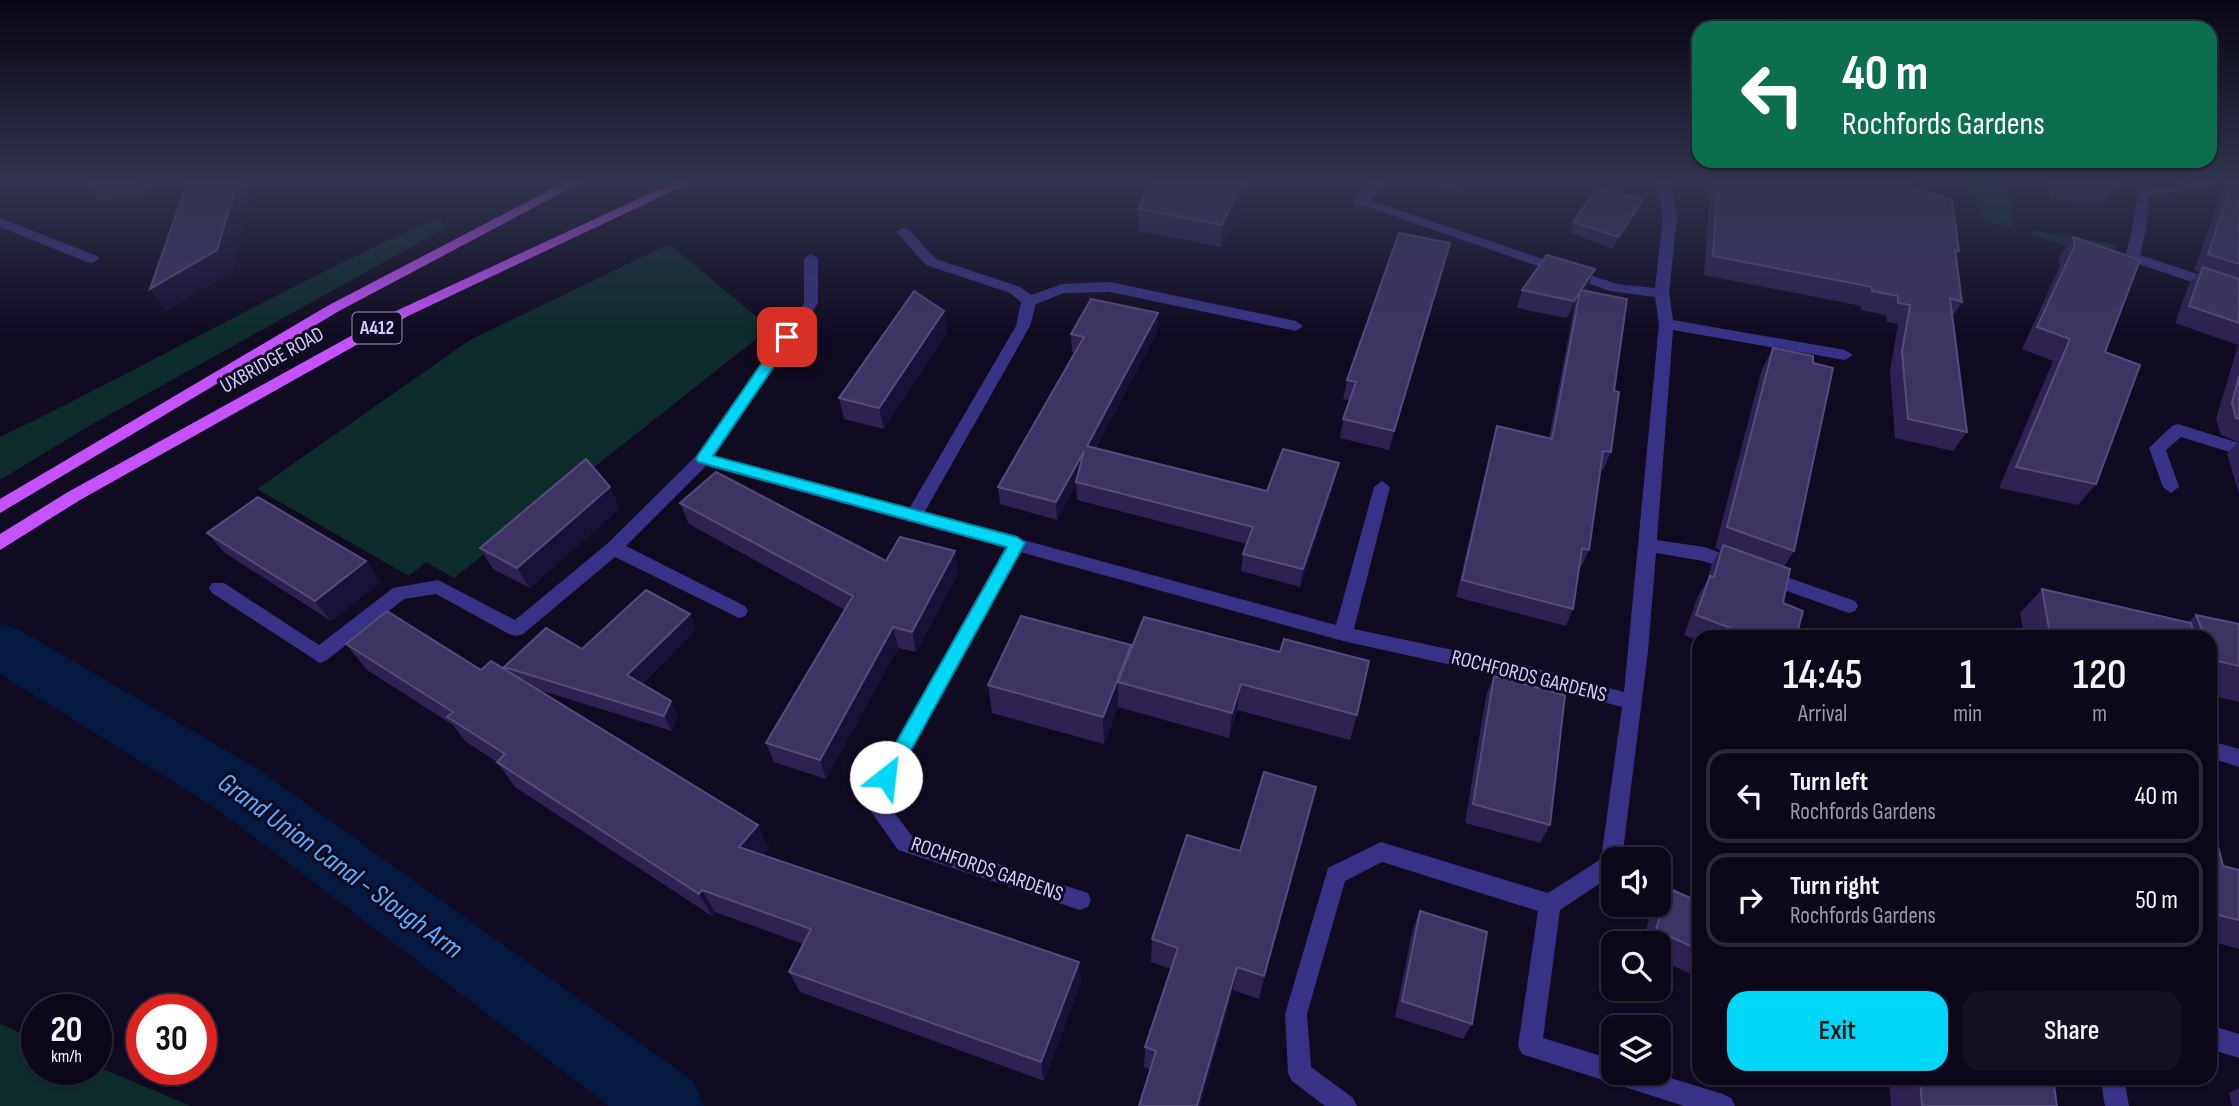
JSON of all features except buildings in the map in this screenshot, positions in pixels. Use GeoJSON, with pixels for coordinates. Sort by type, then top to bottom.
{"type":"FeatureCollection","features":[{"type":"Feature","properties":{"kind":"main road","name":"UXBRIDGE ROAD"},"geometry":{"type":"LineString","coordinates":[[0,507],[334,308],[481,232]]}},
{"type":"Feature","properties":{"kind":"main road","name":"UXBRIDGE ROAD"},"geometry":{"type":"LineString","coordinates":[[0,542],[74,496],[403,313],[579,232]]}},
{"type":"Feature","properties":{"kind":"street"},"geometry":{"type":"LineString","coordinates":[[23,232],[92,260]]}},
{"type":"Feature","properties":{"kind":"street"},"geometry":{"type":"LineString","coordinates":[[903,232],[931,261],[1015,290],[1029,301]]}},
{"type":"Feature","properties":{"kind":"street"},"geometry":{"type":"LineString","coordinates":[[1448,232],[1615,288],[1662,293]]}},
{"type":"Feature","properties":{"kind":"street","name":"ROCHFORDS GARDENS"},"geometry":{"type":"LineString","coordinates":[[1550,904],[1611,864],[1633,702],[1649,545],[1666,324],[1662,293],[1668,232]]}},
{"type":"Feature","properties":{"kind":"street"},"geometry":{"type":"LineString","coordinates":[[2140,232],[2132,257],[2239,293]]}},
{"type":"Feature","properties":{"kind":"street"},"geometry":{"type":"LineString","coordinates":[[218,589],[320,655],[399,593],[438,587],[516,629],[614,548],[703,459],[811,303],[811,258]]}},
{"type":"Feature","properties":{"kind":"street"},"geometry":{"type":"LineString","coordinates":[[1029,301],[1062,289],[1110,288],[1296,326]]}},
{"type":"Feature","properties":{"kind":"street"},"geometry":{"type":"LineString","coordinates":[[914,516],[1023,327],[1029,301]]}},
{"type":"Feature","properties":{"kind":"street"},"geometry":{"type":"LineString","coordinates":[[1666,324],[1709,329],[1845,355]]}},
{"type":"Feature","properties":{"kind":"street"},"geometry":{"type":"LineString","coordinates":[[2171,487],[2157,449],[2178,430],[2239,449]]}},
{"type":"Feature","properties":{"kind":"street","name":"ROCHFORDS GARDENS"},"geometry":{"type":"LineString","coordinates":[[703,459],[1343,634],[1528,674],[1633,702]]}},
{"type":"Feature","properties":{"kind":"street"},"geometry":{"type":"LineString","coordinates":[[1343,634],[1382,487]]}},
{"type":"Feature","properties":{"kind":"street","name":"ROCHFORDS GARDENS"},"geometry":{"type":"LineString","coordinates":[[1017,543],[873,800],[905,843],[1080,900]]}},
{"type":"Feature","properties":{"kind":"street"},"geometry":{"type":"LineString","coordinates":[[1649,545],[1704,555],[1849,606]]}},
{"type":"Feature","properties":{"kind":"street"},"geometry":{"type":"LineString","coordinates":[[614,548],[739,611]]}},
{"type":"Feature","properties":{"kind":"street"},"geometry":{"type":"LineString","coordinates":[[2218,752],[2239,758]]}},
{"type":"Feature","properties":{"kind":"street"},"geometry":{"type":"LineString","coordinates":[[1345,1106],[1300,1073],[1296,1014],[1336,875],[1381,852],[1550,904],[1530,1046],[1601,1068]]}},
{"type":"Feature","properties":{"kind":"street"},"geometry":{"type":"LineString","coordinates":[[2217,1040],[2239,1046]]}},
{"type":"Feature","properties":{"kind":"street"},"geometry":{"type":"LineString","coordinates":[[1656,1085],[1723,1106]]}},
{"type":"Feature","properties":{"kind":"street"},"geometry":{"type":"LineString","coordinates":[[2113,1085],[2117,1106]]}},
{"type":"Feature","properties":{"kind":"green space"},"geometry":{"type":"Polygon","coordinates":[[[408,232],[439,232],[89,426],[0,480],[0,437],[408,232]]]}},
{"type":"Feature","properties":{"kind":"green space"},"geometry":{"type":"Polygon","coordinates":[[[2032,232],[2041,232],[2118,245],[2109,260],[2032,235],[2032,232]]]}},
{"type":"Feature","properties":{"kind":"green space"},"geometry":{"type":"Polygon","coordinates":[[[669,244],[770,328],[454,578],[426,562],[409,576],[257,489],[470,340],[669,244]]]}},
{"type":"Feature","properties":{"kind":"green space"},"geometry":{"type":"Polygon","coordinates":[[[0,1024],[21,1033],[21,1085],[112,1085],[112,1073],[126,1079],[126,1085],[141,1085],[191,1106],[0,1106],[0,1024]]]}},
{"type":"Feature","properties":{"kind":"waterway","name":"Grand Union Canal - Slough Arm"},"geometry":{"type":"LineString","coordinates":[[0,646],[236,788],[668,1106]]}},
{"type":"Feature","properties":{"kind":"route"},"geometry":{"type":"LineString","coordinates":[[787,337],[703,459],[1017,543],[886,777]]}}]}
